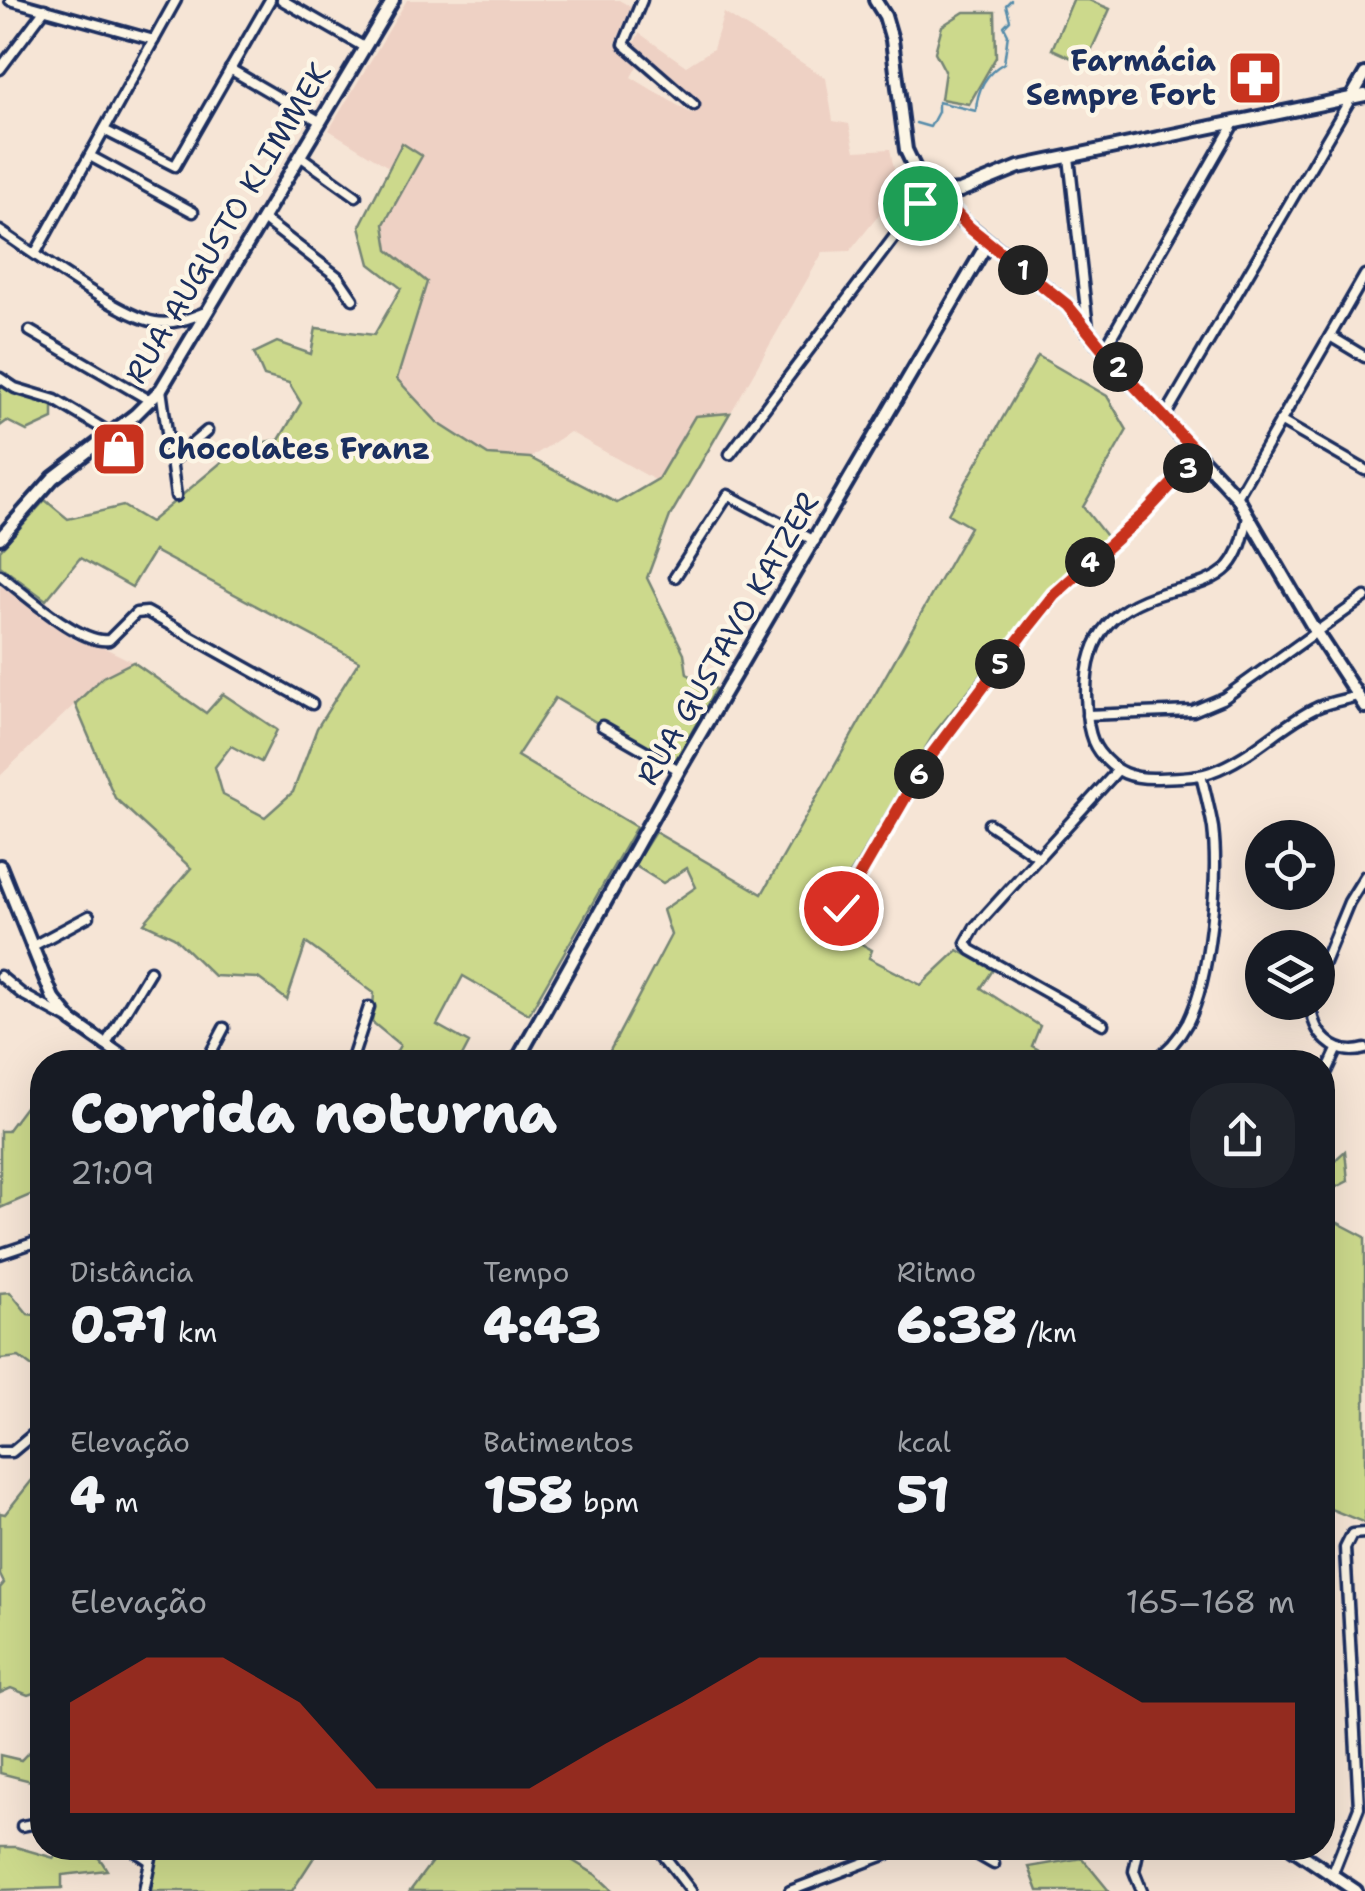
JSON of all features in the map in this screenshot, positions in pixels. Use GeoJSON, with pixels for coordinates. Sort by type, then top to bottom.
{"type":"FeatureCollection","features":[{"type":"Feature","properties":{"kind":"street"},"geometry":{"type":"LineString","coordinates":[[10,0],[154,40]]}},
{"type":"Feature","properties":{"kind":"street"},"geometry":{"type":"LineString","coordinates":[[35,254],[176,0]]}},
{"type":"Feature","properties":{"kind":"street"},"geometry":{"type":"LineString","coordinates":[[104,130],[175,166],[270,0]]}},
{"type":"Feature","properties":{"kind":"street"},"geometry":{"type":"LineString","coordinates":[[282,0],[364,47]]}},
{"type":"Feature","properties":{"kind":"street","name":"RUA AUGUSTO KLIMMEK"},"geometry":{"type":"LineString","coordinates":[[0,538],[52,478],[112,434],[161,389],[393,0]]}},
{"type":"Feature","properties":{"kind":"street"},"geometry":{"type":"LineString","coordinates":[[642,0],[624,44],[694,105]]}},
{"type":"Feature","properties":{"kind":"street"},"geometry":{"type":"LineString","coordinates":[[875,0],[892,40],[906,150],[917,174],[958,218],[1054,294],[1088,328],[1237,496],[1365,707]]}},
{"type":"Feature","properties":{"kind":"street"},"geometry":{"type":"LineString","coordinates":[[0,70],[46,10]]}},
{"type":"Feature","properties":{"kind":"street"},"geometry":{"type":"LineString","coordinates":[[230,69],[320,122]]}},
{"type":"Feature","properties":{"kind":"street"},"geometry":{"type":"LineString","coordinates":[[1164,418],[1365,74]]}},
{"type":"Feature","properties":{"kind":"street"},"geometry":{"type":"LineString","coordinates":[[730,454],[920,203],[937,193],[960,190],[1019,166],[1365,95]]}},
{"type":"Feature","properties":{"kind":"street"},"geometry":{"type":"LineString","coordinates":[[1104,350],[1234,123]]}},
{"type":"Feature","properties":{"kind":"street"},"geometry":{"type":"LineString","coordinates":[[90,156],[194,212]]}},
{"type":"Feature","properties":{"kind":"street"},"geometry":{"type":"LineString","coordinates":[[300,156],[356,196]]}},
{"type":"Feature","properties":{"kind":"street"},"geometry":{"type":"LineString","coordinates":[[1069,158],[1088,328]]}},
{"type":"Feature","properties":{"kind":"street"},"geometry":{"type":"LineString","coordinates":[[263,219],[338,277],[353,299]]}},
{"type":"Feature","properties":{"kind":"street"},"geometry":{"type":"LineString","coordinates":[[0,230],[150,321],[180,321],[209,311]]}},
{"type":"Feature","properties":{"kind":"street","name":"RUA GUSTAVO KATZER"},"geometry":{"type":"LineString","coordinates":[[523,1050],[679,770],[988,242]]}},
{"type":"Feature","properties":{"kind":"street"},"geometry":{"type":"LineString","coordinates":[[1237,496],[1365,275]]}},
{"type":"Feature","properties":{"kind":"street"},"geometry":{"type":"LineString","coordinates":[[30,330],[151,401]]}},
{"type":"Feature","properties":{"kind":"street"},"geometry":{"type":"LineString","coordinates":[[1330,336],[1365,358]]}},
{"type":"Feature","properties":{"kind":"street"},"geometry":{"type":"LineString","coordinates":[[0,378],[15,388],[55,400],[112,434]]}},
{"type":"Feature","properties":{"kind":"street"},"geometry":{"type":"LineString","coordinates":[[161,389],[176,496]]}},
{"type":"Feature","properties":{"kind":"street"},"geometry":{"type":"LineString","coordinates":[[1280,421],[1365,470]]}},
{"type":"Feature","properties":{"kind":"street"},"geometry":{"type":"LineString","coordinates":[[171,462],[207,431]]}},
{"type":"Feature","properties":{"kind":"street"},"geometry":{"type":"LineString","coordinates":[[841,908],[924,765],[1030,625],[1054,595],[1144,514],[1199,455]]}},
{"type":"Feature","properties":{"kind":"street"},"geometry":{"type":"LineString","coordinates":[[674,578],[728,496],[815,541]]}},
{"type":"Feature","properties":{"kind":"street"},"geometry":{"type":"LineString","coordinates":[[1248,513],[1242,542],[1226,569],[1206,581],[1130,607],[1102,630],[1088,663],[1087,715],[1094,745],[1117,771],[1151,778],[1200,775],[1240,758],[1320,706],[1358,696]]}},
{"type":"Feature","properties":{"kind":"street"},"geometry":{"type":"LineString","coordinates":[[0,575],[93,640],[109,640],[136,613],[147,612],[312,704]]}},
{"type":"Feature","properties":{"kind":"street"},"geometry":{"type":"LineString","coordinates":[[1087,715],[1202,709],[1224,698],[1365,597]]}},
{"type":"Feature","properties":{"kind":"street"},"geometry":{"type":"LineString","coordinates":[[602,726],[679,770]]}},
{"type":"Feature","properties":{"kind":"street"},"geometry":{"type":"LineString","coordinates":[[1103,1024],[968,947],[970,933],[1117,771]]}},
{"type":"Feature","properties":{"kind":"street"},"geometry":{"type":"LineString","coordinates":[[1164,1050],[1181,1034],[1193,1012],[1202,977],[1214,863],[1213,831],[1200,775]]}},
{"type":"Feature","properties":{"kind":"street"},"geometry":{"type":"LineString","coordinates":[[990,824],[1037,856]]}},
{"type":"Feature","properties":{"kind":"street"},"geometry":{"type":"LineString","coordinates":[[1,873],[53,998],[72,1021]]}},
{"type":"Feature","properties":{"kind":"street"},"geometry":{"type":"LineString","coordinates":[[1335,934],[1365,876]]}},
{"type":"Feature","properties":{"kind":"street"},"geometry":{"type":"LineString","coordinates":[[32,947],[88,916]]}},
{"type":"Feature","properties":{"kind":"street"},"geometry":{"type":"LineString","coordinates":[[104,1045],[150,970]]}},
{"type":"Feature","properties":{"kind":"street"},"geometry":{"type":"LineString","coordinates":[[0,976],[112,1050]]}},
{"type":"Feature","properties":{"kind":"street"},"geometry":{"type":"LineString","coordinates":[[355,1050],[369,1006]]}},
{"type":"Feature","properties":{"kind":"street"},"geometry":{"type":"LineString","coordinates":[[1315,1020],[1337,1050],[1365,1050]]}},
{"type":"Feature","properties":{"kind":"street"},"geometry":{"type":"LineString","coordinates":[[212,1050],[224,1028]]}},
{"type":"Feature","properties":{"kind":"street"},"geometry":{"type":"LineString","coordinates":[[1335,1054],[1337,1050]]}},
{"type":"Feature","properties":{"kind":"street"},"geometry":{"type":"LineString","coordinates":[[0,1254],[30,1244]]}},
{"type":"Feature","properties":{"kind":"street"},"geometry":{"type":"LineString","coordinates":[[0,1452],[12,1452],[30,1438]]}},
{"type":"Feature","properties":{"kind":"street"},"geometry":{"type":"LineString","coordinates":[[1332,1875],[1361,1817],[1345,1548],[1352,1534],[1365,1533]]}},
{"type":"Feature","properties":{"kind":"street"},"geometry":{"type":"LineString","coordinates":[[22,1826],[30,1824]]}},
{"type":"Feature","properties":{"kind":"street"},"geometry":{"type":"LineString","coordinates":[[667,1860],[691,1891]]}},
{"type":"Feature","properties":{"kind":"street"},"geometry":{"type":"LineString","coordinates":[[790,1891],[871,1860]]}},
{"type":"Feature","properties":{"kind":"street"},"geometry":{"type":"LineString","coordinates":[[987,1860],[994,1864]]}},
{"type":"Feature","properties":{"kind":"street"},"geometry":{"type":"LineString","coordinates":[[1136,1860],[1134,1870],[1142,1891]]}},
{"type":"Feature","properties":{"kind":"street"},"geometry":{"type":"LineString","coordinates":[[1310,1860],[1356,1891]]}},
{"type":"Feature","properties":{"kind":"street"},"geometry":{"type":"LineString","coordinates":[[144,1891],[150,1861]]}},
{"type":"Feature","properties":{"kind":"shaded area"},"geometry":{"type":"Polygon","coordinates":[[[407,0],[619,0],[631,7],[615,45],[641,59],[631,77],[692,114],[700,102],[634,44],[639,33],[686,66],[713,49],[724,13],[826,78],[833,121],[849,124],[855,151],[890,149],[898,189],[890,191],[890,201],[850,251],[823,252],[683,496],[570,432],[530,458],[488,455],[438,423],[397,379],[427,282],[388,250],[384,224],[402,143],[390,168],[329,130],[407,0]]]}},
{"type":"Feature","properties":{"kind":"shaded area"},"geometry":{"type":"Polygon","coordinates":[[[0,585],[75,640],[105,648],[133,662],[103,677],[0,776],[0,585]]]}},
{"type":"Feature","properties":{"kind":"green space"},"geometry":{"type":"Polygon","coordinates":[[[1073,0],[1089,0],[1110,9],[1085,64],[1052,49],[1073,0]]]}},
{"type":"Feature","properties":{"kind":"green space"},"geometry":{"type":"Polygon","coordinates":[[[964,12],[995,12],[996,57],[969,104],[941,99],[945,71],[935,52],[942,26],[964,12]]]}},
{"type":"Feature","properties":{"kind":"green space"},"geometry":{"type":"Polygon","coordinates":[[[402,143],[422,156],[384,224],[388,250],[427,282],[397,379],[438,423],[488,455],[530,458],[617,503],[658,479],[695,416],[730,413],[670,516],[647,578],[684,653],[687,674],[716,689],[672,767],[555,698],[517,756],[636,827],[529,1014],[463,976],[437,1025],[469,1043],[465,1050],[397,1050],[400,1045],[372,1022],[374,993],[306,943],[287,1000],[258,978],[214,976],[174,937],[144,923],[191,868],[115,798],[75,704],[103,677],[133,662],[206,713],[223,694],[277,730],[261,762],[231,746],[215,767],[223,795],[265,817],[293,792],[317,728],[359,661],[154,551],[132,587],[80,558],[46,600],[0,566],[0,550],[45,500],[68,519],[123,506],[150,522],[242,445],[279,440],[301,403],[289,383],[264,376],[254,353],[277,342],[311,354],[316,328],[374,335],[401,288],[370,264],[360,226],[402,143]]]}},
{"type":"Feature","properties":{"kind":"green space"},"geometry":{"type":"Polygon","coordinates":[[[1038,356],[1107,396],[1127,430],[1083,507],[1109,540],[1050,590],[935,732],[822,921],[872,950],[869,958],[921,985],[958,950],[993,970],[981,988],[1040,1026],[1032,1046],[1039,1050],[610,1050],[671,935],[663,910],[696,887],[687,868],[663,883],[634,865],[655,832],[762,894],[970,527],[948,514],[1038,356]]]}},
{"type":"Feature","properties":{"kind":"green space"},"geometry":{"type":"Polygon","coordinates":[[[0,381],[53,402],[53,419],[27,431],[7,421],[0,426],[0,381]]]}},
{"type":"Feature","properties":{"kind":"green space"},"geometry":{"type":"Polygon","coordinates":[[[30,1100],[30,1195],[0,1208],[0,1131],[7,1131],[30,1100]]]}},
{"type":"Feature","properties":{"kind":"green space"},"geometry":{"type":"Polygon","coordinates":[[[1345,1151],[1348,1181],[1335,1188],[1335,1160],[1345,1151]]]}},
{"type":"Feature","properties":{"kind":"green space"},"geometry":{"type":"Polygon","coordinates":[[[1335,1221],[1365,1237],[1365,1523],[1335,1511],[1335,1221]]]}},
{"type":"Feature","properties":{"kind":"green space"},"geometry":{"type":"Polygon","coordinates":[[[10,1292],[30,1314],[30,1365],[19,1357],[0,1359],[0,1293],[10,1292]]]}},
{"type":"Feature","properties":{"kind":"green space"},"geometry":{"type":"Polygon","coordinates":[[[30,1483],[28,1695],[11,1688],[0,1693],[0,1588],[4,1583],[0,1575],[0,1513],[5,1514],[30,1483]]]}},
{"type":"Feature","properties":{"kind":"green space"},"geometry":{"type":"Polygon","coordinates":[[[30,1751],[30,1781],[0,1773],[0,1755],[21,1760],[30,1751]]]}},
{"type":"Feature","properties":{"kind":"green space"},"geometry":{"type":"Polygon","coordinates":[[[0,1847],[30,1851],[30,1860],[100,1860],[107,1870],[62,1875],[62,1888],[0,1890],[0,1847]]]}},
{"type":"Feature","properties":{"kind":"green space"},"geometry":{"type":"Polygon","coordinates":[[[312,1860],[292,1891],[151,1891],[154,1863],[312,1860]]]}},
{"type":"Feature","properties":{"kind":"green space"},"geometry":{"type":"Polygon","coordinates":[[[433,1860],[572,1860],[613,1891],[410,1891],[433,1860]]]}},
{"type":"Feature","properties":{"kind":"green space"},"geometry":{"type":"Polygon","coordinates":[[[1084,1860],[1109,1891],[1038,1891],[1029,1867],[1084,1860]]]}},
{"type":"Feature","properties":{"kind":"waterway"},"geometry":{"type":"LineString","coordinates":[[916,123],[930,127],[938,112],[938,102],[976,111],[984,83],[1004,63],[1008,34],[1004,26],[1010,20],[1006,5],[1011,0]]}},
{"type":"Feature","properties":{"kind":"place","name":"Farmácia Sempre Fort"},"geometry":{"type":"Point","coordinates":[1255,78]}},
{"type":"Feature","properties":{"kind":"place","name":"Chocolates Franz"},"geometry":{"type":"Point","coordinates":[119,449]}},
{"type":"Feature","properties":{"kind":"route"},"geometry":{"type":"LineString","coordinates":[[841,908],[924,765],[1030,625],[1054,595],[1144,514],[1199,455],[1120,370],[1067,305],[970,228],[937,193],[920,203]]}}]}
